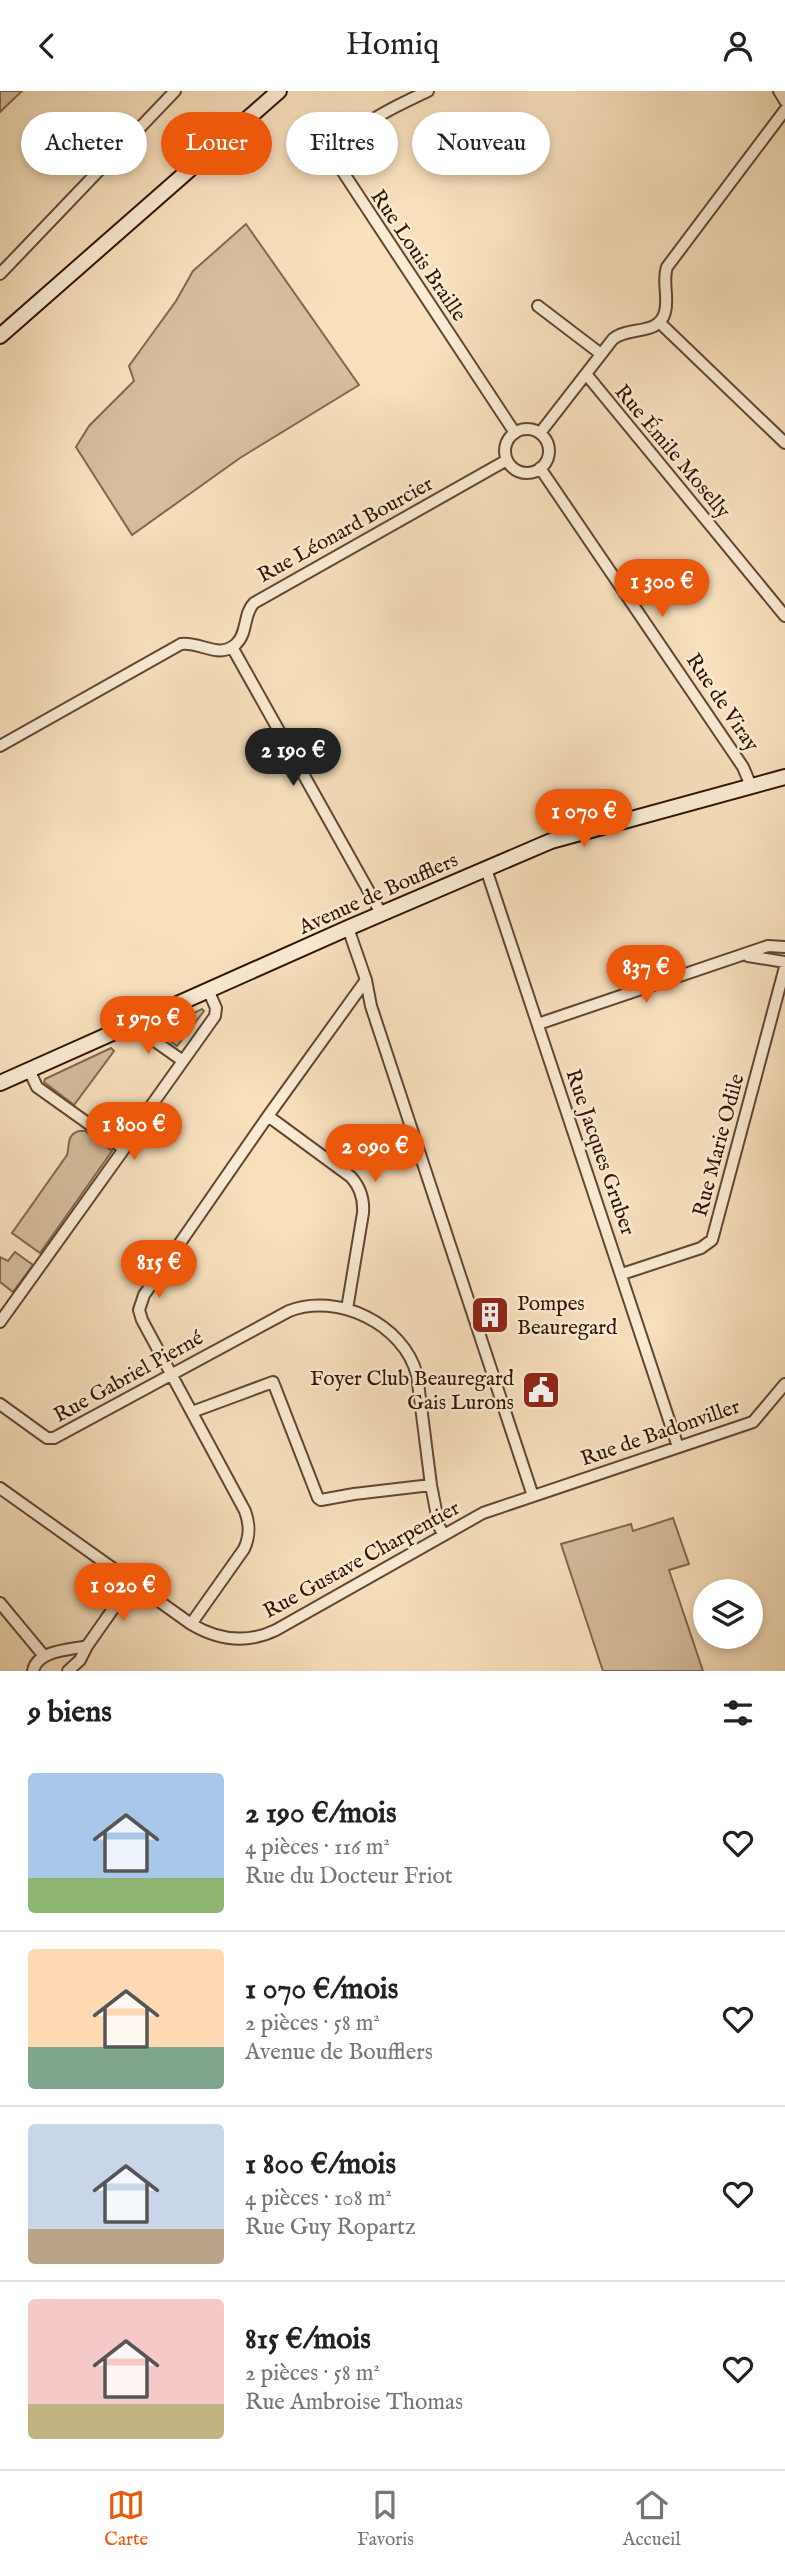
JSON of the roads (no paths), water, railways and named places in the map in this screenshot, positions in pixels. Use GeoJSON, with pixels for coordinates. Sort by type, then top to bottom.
{"type":"FeatureCollection","features":[{"type":"Feature","properties":{"kind":"street"},"geometry":{"type":"LineString","coordinates":[[0,274],[175,91]]}},
{"type":"Feature","properties":{"kind":"street"},"geometry":{"type":"LineString","coordinates":[[0,337],[279,91]]}},
{"type":"Feature","properties":{"kind":"street","name":"Rue Louis Braille"},"geometry":{"type":"LineString","coordinates":[[428,91],[370,120],[345,146],[337,163],[515,433]]}},
{"type":"Feature","properties":{"kind":"street"},"geometry":{"type":"LineString","coordinates":[[779,91],[785,101]]}},
{"type":"Feature","properties":{"kind":"street"},"geometry":{"type":"LineString","coordinates":[[540,433],[617,335],[650,328],[659,322],[666,311],[667,267],[785,110]]}},
{"type":"Feature","properties":{"kind":"street"},"geometry":{"type":"LineString","coordinates":[[538,306],[601,354]]}},
{"type":"Feature","properties":{"kind":"street"},"geometry":{"type":"LineString","coordinates":[[659,322],[785,443]]}},
{"type":"Feature","properties":{"kind":"street","name":"Rue Émile Moselly"},"geometry":{"type":"LineString","coordinates":[[586,375],[785,616]]}},
{"type":"Feature","properties":{"kind":"street"},"geometry":{"type":"LineString","coordinates":[[527,429],[540,433],[549,450],[546,462],[535,471],[523,472],[513,467],[507,460],[505,448],[515,433],[527,429]]}},
{"type":"Feature","properties":{"kind":"street","name":"Rue Léonard Bourcier"},"geometry":{"type":"LineString","coordinates":[[232,647],[242,637],[248,611],[254,603],[507,460]]}},
{"type":"Feature","properties":{"kind":"street","name":"Rue de Viray"},"geometry":{"type":"LineString","coordinates":[[540,468],[743,767],[751,786]]}},
{"type":"Feature","properties":{"kind":"street"},"geometry":{"type":"LineString","coordinates":[[0,746],[181,643],[192,643],[216,650],[232,647],[381,913]]}},
{"type":"Feature","properties":{"kind":"street","name":"Avenue de Boufflers"},"geometry":{"type":"LineString","coordinates":[[0,1083],[381,913],[566,835],[785,776]]}},
{"type":"Feature","properties":{"kind":"street","name":"Rue Jacques Gruber"},"geometry":{"type":"LineString","coordinates":[[486,869],[678,1447]]}},
{"type":"Feature","properties":{"kind":"street"},"geometry":{"type":"LineString","coordinates":[[348,928],[366,980],[371,1006],[533,1496]]}},
{"type":"Feature","properties":{"kind":"street"},"geometry":{"type":"LineString","coordinates":[[538,1024],[772,945],[785,947]]}},
{"type":"Feature","properties":{"kind":"street"},"geometry":{"type":"LineString","coordinates":[[745,955],[760,956],[785,964]]}},
{"type":"Feature","properties":{"kind":"street","name":"Rue Marie Odile"},"geometry":{"type":"LineString","coordinates":[[622,1274],[701,1248],[712,1240],[785,964]]}},
{"type":"Feature","properties":{"kind":"street"},"geometry":{"type":"LineString","coordinates":[[191,1625],[244,1549],[249,1525],[245,1511],[139,1316],[141,1300],[366,980]]}},
{"type":"Feature","properties":{"kind":"street"},"geometry":{"type":"LineString","coordinates":[[0,1322],[215,1016],[216,1008],[209,992]]}},
{"type":"Feature","properties":{"kind":"street"},"geometry":{"type":"LineString","coordinates":[[132,1025],[183,1061]]}},
{"type":"Feature","properties":{"kind":"street"},"geometry":{"type":"LineString","coordinates":[[29,1070],[37,1087],[124,1149]]}},
{"type":"Feature","properties":{"kind":"street"},"geometry":{"type":"LineString","coordinates":[[268,1116],[351,1177],[360,1189],[364,1204],[347,1309]]}},
{"type":"Feature","properties":{"kind":"street","name":"Rue Gabriel Pierné"},"geometry":{"type":"LineString","coordinates":[[0,1404],[47,1438],[54,1439],[296,1308],[324,1304],[347,1309],[371,1320],[392,1335],[412,1361],[417,1375],[431,1485],[443,1534]]}},
{"type":"Feature","properties":{"kind":"street"},"geometry":{"type":"LineString","coordinates":[[192,1412],[273,1382],[321,1500],[431,1485]]}},
{"type":"Feature","properties":{"kind":"street","name":"Rue de Badonviller"},"geometry":{"type":"LineString","coordinates":[[533,1496],[753,1422],[785,1384]]}},
{"type":"Feature","properties":{"kind":"street","name":"Rue Gustave Charpentier"},"geometry":{"type":"LineString","coordinates":[[0,1488],[191,1625],[227,1639],[255,1637],[270,1632],[443,1534],[489,1511],[533,1496]]}},
{"type":"Feature","properties":{"kind":"street"},"geometry":{"type":"LineString","coordinates":[[0,1604],[48,1655],[61,1658],[67,1671],[80,1660],[132,1582]]}},
{"type":"Feature","properties":{"kind":"street"},"geometry":{"type":"LineString","coordinates":[[33,1671],[36,1661],[48,1655],[87,1646]]}},
{"type":"Feature","properties":{"kind":"place","name":"Pompes Beauregard"},"geometry":{"type":"Point","coordinates":[490,1315]}},
{"type":"Feature","properties":{"kind":"place","name":"Foyer Club Beauregard Gais Lurons"},"geometry":{"type":"Point","coordinates":[541,1390]}}]}
